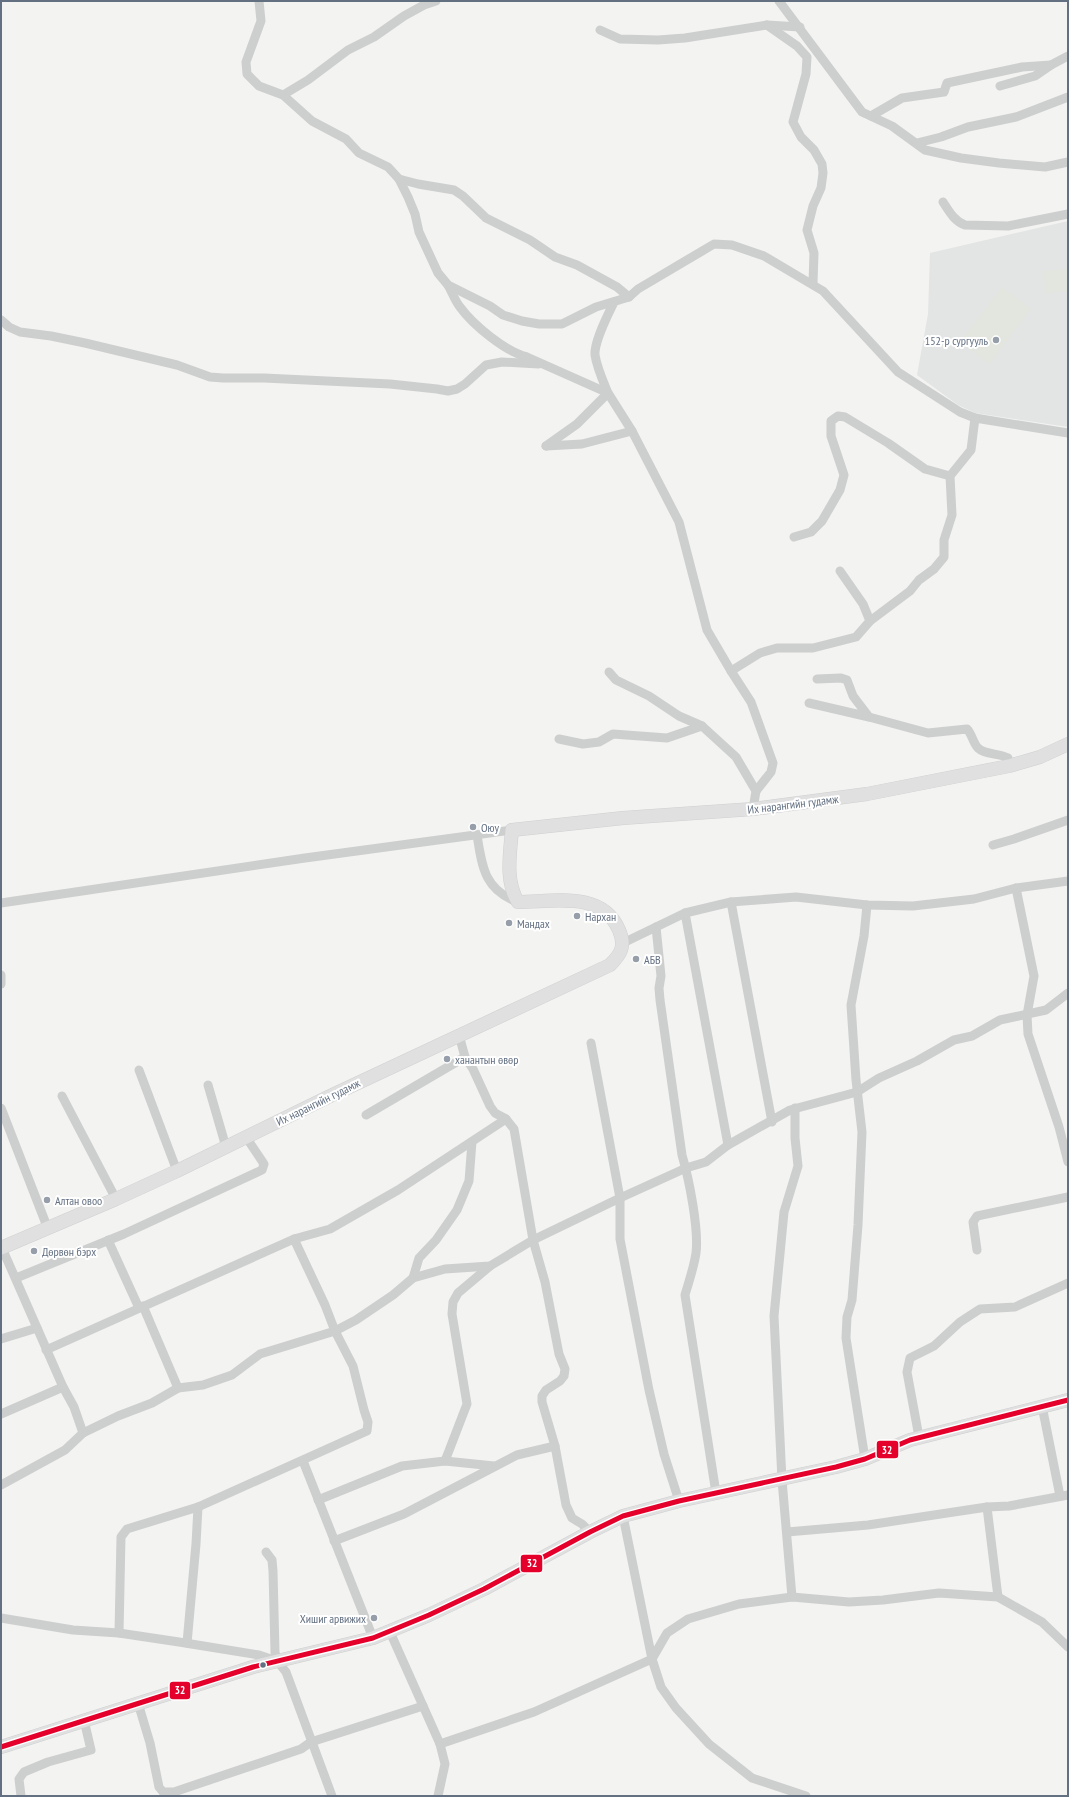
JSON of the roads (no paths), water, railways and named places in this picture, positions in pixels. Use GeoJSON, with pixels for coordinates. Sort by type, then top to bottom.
{"type":"FeatureCollection","features":[{"type":"Feature","properties":{"kind":"main road","name":"Их нарангийн гудамж"},"geometry":{"type":"LineString","coordinates":[[512,830],[623,818],[753,809],[866,794],[1009,766],[1040,757],[1068,744]]}},
{"type":"Feature","properties":{"kind":"main road"},"geometry":{"type":"LineString","coordinates":[[512,830],[509,869],[512,893],[518,902],[580,901],[595,904],[612,916],[623,943]]}},
{"type":"Feature","properties":{"kind":"main road","name":"Их нарангийн гудамж"},"geometry":{"type":"LineString","coordinates":[[2,1248],[177,1171],[610,965],[622,950],[623,943]]}},
{"type":"Feature","properties":{"kind":"main road"},"geometry":{"type":"LineString","coordinates":[[1,1747],[138,1703],[277,1661],[373,1638],[390,1632],[484,1589],[623,1516],[679,1501],[782,1480],[836,1467],[865,1459],[919,1437],[1068,1400]]}},
{"type":"Feature","properties":{"kind":"street"},"geometry":{"type":"LineString","coordinates":[[259,1],[261,21],[246,62],[247,74],[259,86],[283,95],[312,121],[346,139],[359,153],[388,167],[399,179],[415,214],[419,232],[438,273],[448,285],[459,306],[468,317],[501,344],[518,355],[527,357],[608,393]]}},
{"type":"Feature","properties":{"kind":"street"},"geometry":{"type":"LineString","coordinates":[[283,95],[308,80],[348,50],[374,37],[404,16],[436,1]]}},
{"type":"Feature","properties":{"kind":"street"},"geometry":{"type":"LineString","coordinates":[[780,1],[862,112],[892,126],[918,143],[925,150],[961,158],[1045,167],[1068,162]]}},
{"type":"Feature","properties":{"kind":"street"},"geometry":{"type":"LineString","coordinates":[[600,30],[620,39],[658,40],[685,38],[767,26],[800,27]]}},
{"type":"Feature","properties":{"kind":"street"},"geometry":{"type":"LineString","coordinates":[[767,26],[797,46],[807,57],[806,74],[793,122],[801,138],[814,150],[822,164],[823,172],[821,188],[813,206],[807,230],[814,253],[813,284]]}},
{"type":"Feature","properties":{"kind":"street"},"geometry":{"type":"LineString","coordinates":[[1000,86],[1035,76],[1068,56]]}},
{"type":"Feature","properties":{"kind":"street"},"geometry":{"type":"LineString","coordinates":[[871,116],[902,98],[944,92],[947,83],[1022,67],[1052,65]]}},
{"type":"Feature","properties":{"kind":"street"},"geometry":{"type":"LineString","coordinates":[[918,143],[968,128],[1016,117],[1068,97]]}},
{"type":"Feature","properties":{"kind":"street"},"geometry":{"type":"LineString","coordinates":[[399,179],[454,190],[463,196],[486,218],[530,240],[555,257],[577,265],[617,287],[629,297]]}},
{"type":"Feature","properties":{"kind":"street"},"geometry":{"type":"LineString","coordinates":[[943,202],[953,216],[960,223],[965,225],[1008,226],[1068,214]]}},
{"type":"Feature","properties":{"kind":"street"},"geometry":{"type":"LineString","coordinates":[[448,285],[490,306],[503,315],[522,321],[539,324],[562,324],[596,307],[629,297],[638,289],[714,244],[732,245],[764,256],[823,291],[898,372],[960,412],[975,418],[1068,433]]}},
{"type":"Feature","properties":{"kind":"street"},"geometry":{"type":"LineString","coordinates":[[614,302],[601,330],[595,353],[600,373],[608,393],[632,431],[679,522],[707,630],[731,671],[752,702],[773,763],[772,772],[756,791],[753,809]]}},
{"type":"Feature","properties":{"kind":"street"},"geometry":{"type":"LineString","coordinates":[[1,320],[9,327],[20,332],[51,336],[85,343],[170,364],[210,377],[390,384],[448,391],[457,389],[465,384],[486,364],[502,362],[541,364]]}},
{"type":"Feature","properties":{"kind":"street"},"geometry":{"type":"LineString","coordinates":[[608,393],[577,424],[546,446],[582,444],[632,431]]}},
{"type":"Feature","properties":{"kind":"street"},"geometry":{"type":"LineString","coordinates":[[794,537],[811,532],[822,521],[840,490],[844,475],[831,436],[831,420],[838,416],[845,417],[925,469],[950,476]]}},
{"type":"Feature","properties":{"kind":"street"},"geometry":{"type":"LineString","coordinates":[[731,671],[760,653],[777,648],[814,648],[856,637],[870,620],[910,591],[919,580],[934,569],[944,558],[944,540],[952,515],[950,476],[971,450],[975,418]]}},
{"type":"Feature","properties":{"kind":"street"},"geometry":{"type":"LineString","coordinates":[[840,571],[863,604],[870,620]]}},
{"type":"Feature","properties":{"kind":"street"},"geometry":{"type":"LineString","coordinates":[[609,672],[616,680],[649,696],[679,716],[702,726],[736,757],[756,791]]}},
{"type":"Feature","properties":{"kind":"street"},"geometry":{"type":"LineString","coordinates":[[817,679],[841,678],[847,680],[853,696],[869,717]]}},
{"type":"Feature","properties":{"kind":"street"},"geometry":{"type":"LineString","coordinates":[[809,703],[928,733],[967,729],[971,732],[977,747],[982,751],[1002,754],[1008,758],[1009,766]]}},
{"type":"Feature","properties":{"kind":"street"},"geometry":{"type":"LineString","coordinates":[[559,739],[582,744],[599,742],[613,734],[667,738],[702,726]]}},
{"type":"Feature","properties":{"kind":"street"},"geometry":{"type":"LineString","coordinates":[[993,845],[1014,840],[1068,820]]}},
{"type":"Feature","properties":{"kind":"street"},"geometry":{"type":"LineString","coordinates":[[1,903],[305,858],[512,830]]}},
{"type":"Feature","properties":{"kind":"street"},"geometry":{"type":"LineString","coordinates":[[477,835],[484,871],[497,890],[504,897],[518,902]]}},
{"type":"Feature","properties":{"kind":"street"},"geometry":{"type":"LineString","coordinates":[[623,943],[685,913],[731,902],[796,897],[867,905],[913,906],[974,899],[1016,888],[1068,880]]}},
{"type":"Feature","properties":{"kind":"street"},"geometry":{"type":"LineString","coordinates":[[1016,888],[1034,976],[1027,1015],[1028,1034],[1059,1127],[1068,1162]]}},
{"type":"Feature","properties":{"kind":"street"},"geometry":{"type":"LineString","coordinates":[[731,902],[772,1122]]}},
{"type":"Feature","properties":{"kind":"street"},"geometry":{"type":"LineString","coordinates":[[865,1459],[846,1338],[847,1317],[852,1300],[858,1225],[862,1132],[857,1092],[851,1005],[864,936],[867,905]]}},
{"type":"Feature","properties":{"kind":"street"},"geometry":{"type":"LineString","coordinates":[[685,913],[728,1145]]}},
{"type":"Feature","properties":{"kind":"street"},"geometry":{"type":"LineString","coordinates":[[656,927],[661,976],[659,988],[660,1000],[682,1155],[686,1168],[696,1237],[696,1253],[691,1278],[685,1295],[716,1493]]}},
{"type":"Feature","properties":{"kind":"street"},"geometry":{"type":"LineString","coordinates":[[1,976],[1,984]]}},
{"type":"Feature","properties":{"kind":"street"},"geometry":{"type":"LineString","coordinates":[[445,1461],[467,1404],[452,1314],[453,1302],[458,1292],[490,1266],[533,1240],[620,1198],[686,1168],[706,1162],[728,1145],[795,1108],[857,1092],[879,1078],[917,1061],[954,1040],[972,1036],[1000,1020],[1046,1010],[1068,993]]}},
{"type":"Feature","properties":{"kind":"street"},"geometry":{"type":"LineString","coordinates":[[459,1036],[465,1057],[473,1069],[481,1089],[495,1114],[506,1119],[514,1129],[533,1240],[545,1282],[559,1354],[565,1369],[564,1376],[560,1382],[546,1390],[542,1396],[542,1402],[554,1446],[566,1505],[572,1518],[582,1524],[590,1532]]}},
{"type":"Feature","properties":{"kind":"street"},"geometry":{"type":"LineString","coordinates":[[591,1042],[620,1198],[620,1238],[649,1390],[664,1454],[679,1501]]}},
{"type":"Feature","properties":{"kind":"street"},"geometry":{"type":"LineString","coordinates":[[366,1115],[465,1057]]}},
{"type":"Feature","properties":{"kind":"street"},"geometry":{"type":"LineString","coordinates":[[139,1070],[177,1171]]}},
{"type":"Feature","properties":{"kind":"street"},"geometry":{"type":"LineString","coordinates":[[208,1085],[226,1147]]}},
{"type":"Feature","properties":{"kind":"street"},"geometry":{"type":"LineString","coordinates":[[62,1096],[116,1199]]}},
{"type":"Feature","properties":{"kind":"street"},"geometry":{"type":"LineString","coordinates":[[1,1108],[48,1229]]}},
{"type":"Feature","properties":{"kind":"street"},"geometry":{"type":"LineString","coordinates":[[792,1597],[782,1480],[774,1316],[784,1212],[798,1166],[795,1138],[795,1108]]}},
{"type":"Feature","properties":{"kind":"street"},"geometry":{"type":"LineString","coordinates":[[46,1350],[294,1239],[330,1229],[398,1190],[506,1119]]}},
{"type":"Feature","properties":{"kind":"street"},"geometry":{"type":"LineString","coordinates":[[16,1278],[108,1240],[262,1170],[264,1164],[246,1137]]}},
{"type":"Feature","properties":{"kind":"street"},"geometry":{"type":"LineString","coordinates":[[413,1278],[419,1258],[436,1240],[457,1210],[469,1181],[472,1142]]}},
{"type":"Feature","properties":{"kind":"street"},"geometry":{"type":"LineString","coordinates":[[977,1250],[973,1222],[977,1216],[1068,1196]]}},
{"type":"Feature","properties":{"kind":"street"},"geometry":{"type":"LineString","coordinates":[[119,1633],[121,1537],[127,1529],[198,1507],[367,1431],[368,1422],[353,1366],[334,1331],[325,1305],[294,1239]]}},
{"type":"Feature","properties":{"kind":"street"},"geometry":{"type":"LineString","coordinates":[[108,1240],[178,1388]]}},
{"type":"Feature","properties":{"kind":"street"},"geometry":{"type":"LineString","coordinates":[[2,1248],[46,1350],[74,1407],[82,1433]]}},
{"type":"Feature","properties":{"kind":"street"},"geometry":{"type":"LineString","coordinates":[[1,1485],[65,1450],[82,1433],[118,1416],[152,1403],[178,1388],[203,1385],[232,1375],[260,1354],[334,1331],[356,1320],[393,1295],[413,1278],[445,1269],[490,1266]]}},
{"type":"Feature","properties":{"kind":"street"},"geometry":{"type":"LineString","coordinates":[[919,1437],[907,1372],[910,1358],[934,1346],[960,1322],[980,1309],[1015,1307],[1068,1284]]}},
{"type":"Feature","properties":{"kind":"street"},"geometry":{"type":"LineString","coordinates":[[1,1339],[37,1328]]}},
{"type":"Feature","properties":{"kind":"street"},"geometry":{"type":"LineString","coordinates":[[1,1414],[63,1387]]}},
{"type":"Feature","properties":{"kind":"street"},"geometry":{"type":"LineString","coordinates":[[787,1532],[868,1525],[987,1507],[1009,1506],[1064,1495],[1042,1406]]}},
{"type":"Feature","properties":{"kind":"street"},"geometry":{"type":"LineString","coordinates":[[334,1541],[404,1514],[472,1480],[494,1466],[518,1455],[554,1446]]}},
{"type":"Feature","properties":{"kind":"street"},"geometry":{"type":"LineString","coordinates":[[303,1461],[373,1638]]}},
{"type":"Feature","properties":{"kind":"street"},"geometry":{"type":"LineString","coordinates":[[318,1500],[402,1466],[445,1461],[494,1466]]}},
{"type":"Feature","properties":{"kind":"street"},"geometry":{"type":"LineString","coordinates":[[187,1643],[198,1507]]}},
{"type":"Feature","properties":{"kind":"street"},"geometry":{"type":"LineString","coordinates":[[987,1507],[998,1597]]}},
{"type":"Feature","properties":{"kind":"street"},"geometry":{"type":"LineString","coordinates":[[623,1516],[652,1659],[661,1687],[676,1708],[709,1744],[752,1778],[806,1796]]}},
{"type":"Feature","properties":{"kind":"street"},"geometry":{"type":"LineString","coordinates":[[266,1552],[272,1560],[275,1652],[277,1661],[286,1672],[332,1796]]}},
{"type":"Feature","properties":{"kind":"street"},"geometry":{"type":"LineString","coordinates":[[440,1744],[534,1712],[652,1659],[667,1634],[688,1619],[739,1604],[792,1597],[849,1602],[883,1600],[939,1593],[998,1597],[1042,1622],[1068,1647]]}},
{"type":"Feature","properties":{"kind":"street"},"geometry":{"type":"LineString","coordinates":[[1,1618],[73,1630],[119,1633],[187,1643],[259,1655],[277,1661]]}},
{"type":"Feature","properties":{"kind":"street"},"geometry":{"type":"LineString","coordinates":[[390,1632],[440,1744],[445,1764],[438,1796]]}},
{"type":"Feature","properties":{"kind":"street"},"geometry":{"type":"LineString","coordinates":[[138,1703],[150,1743],[159,1787],[163,1792],[174,1792],[301,1749],[311,1742],[423,1706]]}},
{"type":"Feature","properties":{"kind":"street"},"geometry":{"type":"LineString","coordinates":[[21,1796],[19,1779],[24,1772],[48,1762],[90,1750],[84,1720]]}},
{"type":"Feature","properties":{"kind":"street"},"geometry":{"type":"LineString","coordinates":[[156,1796],[159,1787]]}},
{"type":"Feature","properties":{"kind":"place","name":"152-р сургууль"},"geometry":{"type":"Point","coordinates":[996,340]}},
{"type":"Feature","properties":{"kind":"place","name":"Оюу"},"geometry":{"type":"Point","coordinates":[473,827]}},
{"type":"Feature","properties":{"kind":"place","name":"Нархан"},"geometry":{"type":"Point","coordinates":[577,916]}},
{"type":"Feature","properties":{"kind":"place","name":"Мандах"},"geometry":{"type":"Point","coordinates":[509,923]}},
{"type":"Feature","properties":{"kind":"place","name":"АБВ"},"geometry":{"type":"Point","coordinates":[636,959]}},
{"type":"Feature","properties":{"kind":"place","name":"ханантын өвөр"},"geometry":{"type":"Point","coordinates":[447,1059]}},
{"type":"Feature","properties":{"kind":"place","name":"Алтан овоо"},"geometry":{"type":"Point","coordinates":[47,1200]}},
{"type":"Feature","properties":{"kind":"place","name":"Дөрвөн бэрх"},"geometry":{"type":"Point","coordinates":[34,1251]}},
{"type":"Feature","properties":{"kind":"place","name":"Хишиг арвижих"},"geometry":{"type":"Point","coordinates":[374,1618]}}]}
